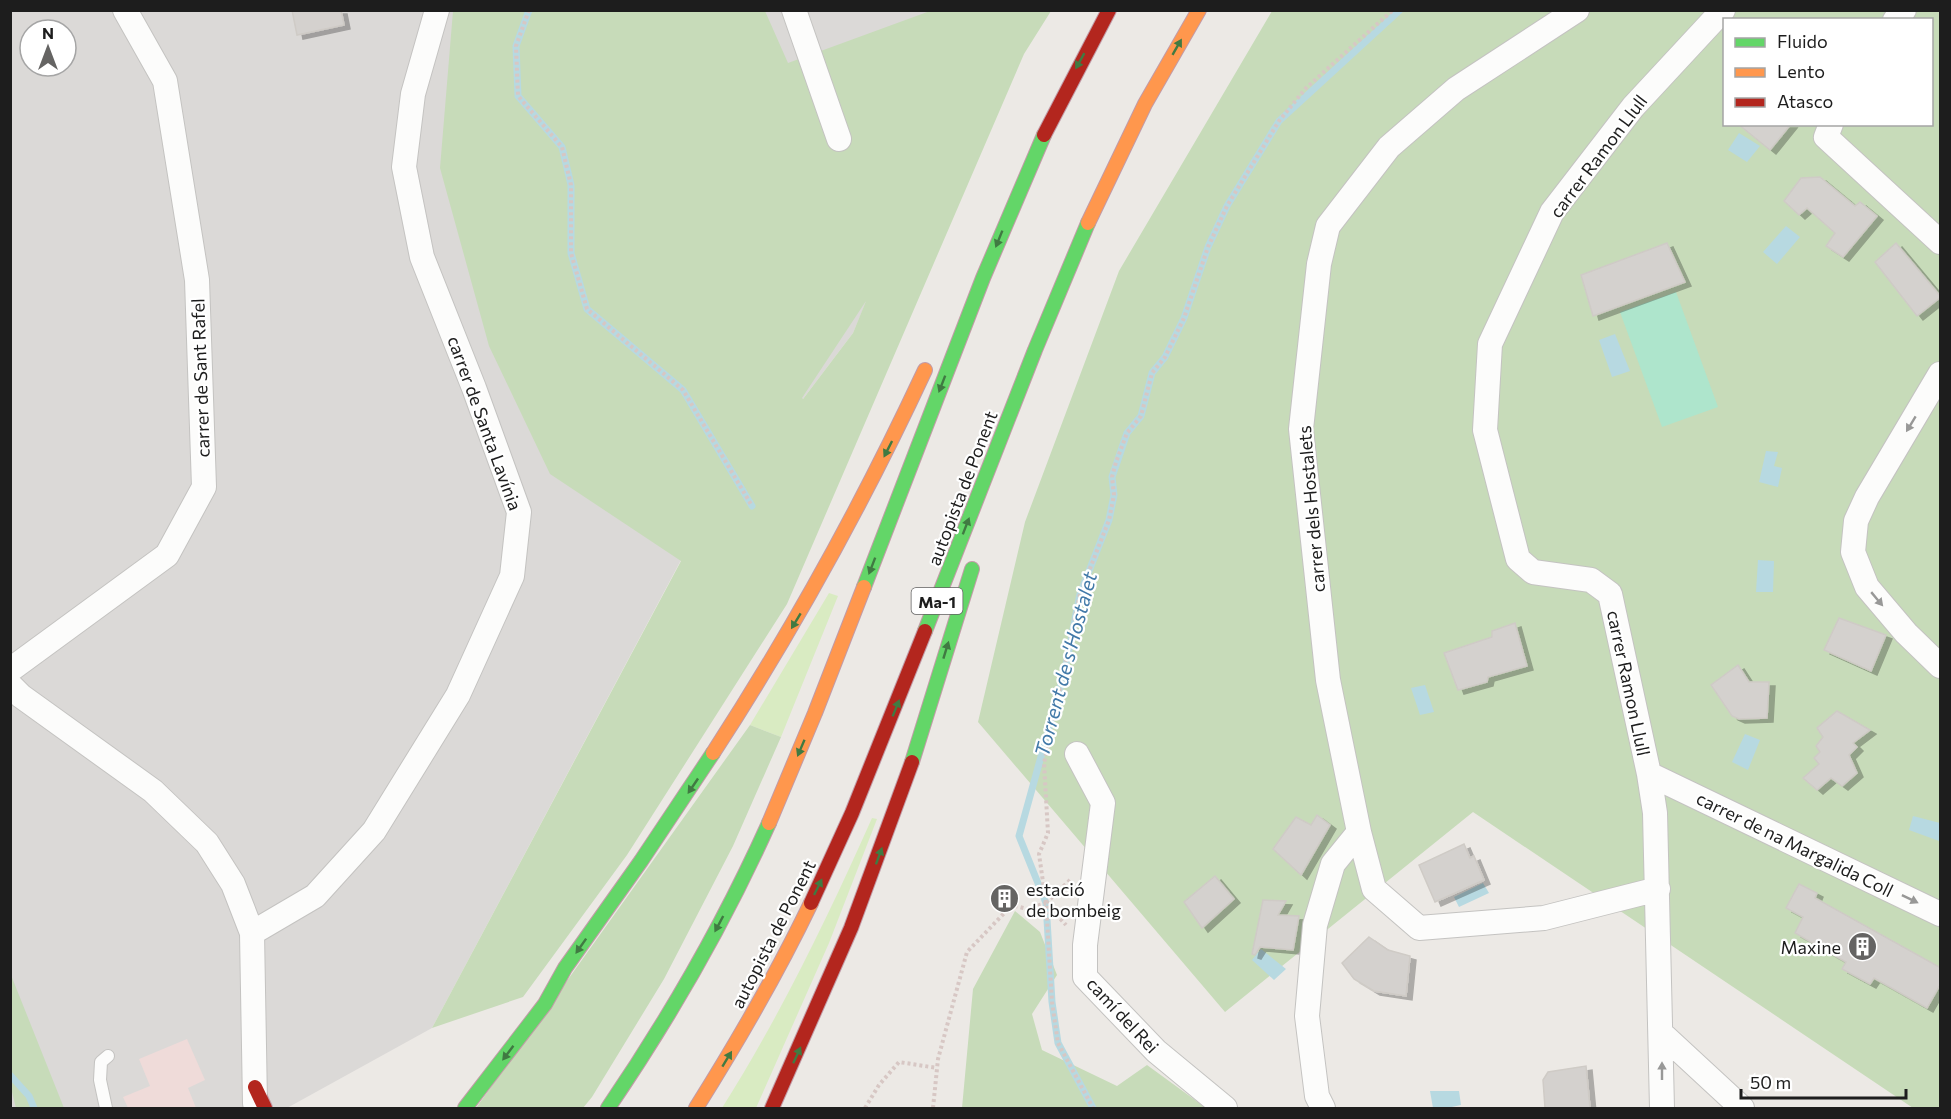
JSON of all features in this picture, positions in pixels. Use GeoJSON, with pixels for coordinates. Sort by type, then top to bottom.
{"type":"FeatureCollection","features":[{"type":"Feature","properties":{"kind":"highway"},"geometry":{"type":"LineString","coordinates":[[609,1108],[650,1045],[706,949],[763,836],[826,689],[962,329],[1017,193],[1077,66],[1109,10]]}},
{"type":"Feature","properties":{"kind":"highway","name":"autopista de Ponent"},"geometry":{"type":"LineString","coordinates":[[696,1108],[739,1040],[768,988],[847,823],[894,712],[1064,277],[1105,183],[1157,83],[1199,10]]}},
{"type":"Feature","properties":{"kind":"highway"},"geometry":{"type":"LineString","coordinates":[[1144,141],[1157,83]]}},
{"type":"Feature","properties":{"kind":"highway"},"geometry":{"type":"LineString","coordinates":[[465,1108],[546,1002],[564,970],[674,815],[733,725],[799,616],[880,465],[925,369],[962,329]]}},
{"type":"Feature","properties":{"kind":"highway"},"geometry":{"type":"LineString","coordinates":[[772,1108],[818,1009],[894,815],[978,551]]}},
{"type":"Feature","properties":{"kind":"highway"},"geometry":{"type":"LineString","coordinates":[[470,1079],[538,996],[564,970]]}},
{"type":"Feature","properties":{"kind":"street","name":"carrer de Sant Rafel"},"geometry":{"type":"LineString","coordinates":[[10,670],[168,555],[204,487],[197,280],[167,93],[165,81],[125,10]]}},
{"type":"Feature","properties":{"kind":"street","name":"carrer de Santa Lavínia"},"geometry":{"type":"LineString","coordinates":[[252,933],[315,896],[374,831],[458,695],[512,576],[519,512],[474,388],[422,256],[404,167],[413,94],[437,10]]}},
{"type":"Feature","properties":{"kind":"street"},"geometry":{"type":"LineString","coordinates":[[794,10],[839,139]]}},
{"type":"Feature","properties":{"kind":"street","name":"carrer dels Hostalets"},"geometry":{"type":"LineString","coordinates":[[1577,10],[1456,89],[1397,140],[1389,147],[1328,226],[1319,264],[1301,429],[1328,680],[1359,832],[1374,889],[1419,928],[1544,918],[1658,889]]}},
{"type":"Feature","properties":{"kind":"street","name":"carrer Ramon Llull"},"geometry":{"type":"LineString","coordinates":[[1662,1108],[1655,813],[1649,774],[1610,594],[1591,580],[1533,572],[1518,559],[1485,430],[1490,344],[1552,212],[1633,107],[1723,10]]}},
{"type":"Feature","properties":{"kind":"street"},"geometry":{"type":"LineString","coordinates":[[1831,126],[1826,137],[1941,242]]}},
{"type":"Feature","properties":{"kind":"street"},"geometry":{"type":"LineString","coordinates":[[1941,374],[1867,497],[1856,521],[1853,552],[1867,586],[1906,633],[1941,666]]}},
{"type":"Feature","properties":{"kind":"street"},"geometry":{"type":"LineString","coordinates":[[10,685],[21,696],[153,791],[207,843],[233,884],[252,933],[258,1101]]}},
{"type":"Feature","properties":{"kind":"street","name":"camí del Rei"},"geometry":{"type":"LineString","coordinates":[[1077,754],[1103,803],[1085,945],[1085,977],[1156,1052],[1225,1108]]}},
{"type":"Feature","properties":{"kind":"street","name":"carrer de na Margalida Coll"},"geometry":{"type":"LineString","coordinates":[[1649,774],[1941,914]]}},
{"type":"Feature","properties":{"kind":"street"},"geometry":{"type":"LineString","coordinates":[[1323,1108],[1317,1096],[1307,1016],[1315,925],[1333,864],[1359,832]]}},
{"type":"Feature","properties":{"kind":"street"},"geometry":{"type":"LineString","coordinates":[[1662,1034],[1742,1108]]}},
{"type":"Feature","properties":{"kind":"lane"},"geometry":{"type":"LineString","coordinates":[[106,1108],[100,1080],[101,1062],[108,1056]]}},
{"type":"Feature","properties":{"kind":"path"},"geometry":{"type":"LineString","coordinates":[[529,10],[516,46],[518,96],[562,147],[571,185],[571,253],[588,309],[682,390],[752,506]]}},
{"type":"Feature","properties":{"kind":"path"},"geometry":{"type":"LineString","coordinates":[[1085,945],[1046,903],[1039,854],[1048,833],[1044,763],[1080,594],[1109,520],[1114,495],[1112,477],[1116,462],[1127,433],[1141,416],[1152,373],[1165,357],[1184,318],[1208,247],[1238,187],[1279,121],[1306,88],[1393,10]]}},
{"type":"Feature","properties":{"kind":"path"},"geometry":{"type":"LineString","coordinates":[[933,1108],[938,1068],[967,952],[1012,905],[1027,909],[1046,903]]}},
{"type":"Feature","properties":{"kind":"path"},"geometry":{"type":"LineString","coordinates":[[865,1108],[879,1084],[899,1062],[938,1068]]}},
{"type":"Feature","properties":{"kind":"shaded area"},"geometry":{"type":"Polygon","coordinates":[[[10,11],[937,11],[873,285],[853,333],[681,560],[432,1028],[287,1108],[11,1108],[10,11]]]}},
{"type":"Feature","properties":{"kind":"shaded area"},"geometry":{"type":"Polygon","coordinates":[[[187,1039],[205,1080],[188,1088],[196,1108],[128,1108],[123,1097],[150,1086],[139,1059],[187,1039]]]}},
{"type":"Feature","properties":{"kind":"green space"},"geometry":{"type":"Polygon","coordinates":[[[453,11],[765,11],[788,63],[930,11],[1051,11],[1024,54],[787,604],[627,855],[523,997],[432,1028],[681,561],[550,474],[489,346],[440,168],[453,11]],[[866,301],[803,399],[853,333],[866,301]]]}},
{"type":"Feature","properties":{"kind":"green space"},"geometry":{"type":"Polygon","coordinates":[[[1272,11],[1940,11],[1940,1108],[1913,1108],[1473,812],[1225,1012],[978,722],[1025,522],[1119,271],[1272,11]]]}},
{"type":"Feature","properties":{"kind":"green space"},"geometry":{"type":"Polygon","coordinates":[[[1676,292],[1718,407],[1662,427],[1620,312],[1676,292]]]}},
{"type":"Feature","properties":{"kind":"green space"},"geometry":{"type":"Polygon","coordinates":[[[829,593],[838,596],[781,737],[750,725],[829,593]]]}},
{"type":"Feature","properties":{"kind":"green space"},"geometry":{"type":"Polygon","coordinates":[[[750,725],[781,737],[733,846],[664,979],[592,1097],[583,1108],[476,1108],[750,725]]]}},
{"type":"Feature","properties":{"kind":"green space"},"geometry":{"type":"Polygon","coordinates":[[[872,818],[877,819],[829,943],[756,1108],[722,1108],[764,1038],[802,966],[872,818]]]}},
{"type":"Feature","properties":{"kind":"green space"},"geometry":{"type":"Polygon","coordinates":[[[1015,911],[1040,932],[1057,975],[1032,1014],[1042,1050],[1117,1086],[1147,1065],[1206,1108],[962,1108],[973,989],[1015,911]]]}},
{"type":"Feature","properties":{"kind":"green space"},"geometry":{"type":"Polygon","coordinates":[[[11,975],[64,1108],[16,1108],[10,1084],[11,975]]]}},
{"type":"Feature","properties":{"kind":"water"},"geometry":{"type":"Polygon","coordinates":[[[1739,133],[1760,146],[1747,162],[1728,150],[1739,133]]]}},
{"type":"Feature","properties":{"kind":"water"},"geometry":{"type":"Polygon","coordinates":[[[1786,226],[1800,237],[1777,264],[1763,252],[1786,226]]]}},
{"type":"Feature","properties":{"kind":"water"},"geometry":{"type":"Polygon","coordinates":[[[1615,334],[1630,371],[1612,377],[1599,340],[1615,334]]]}},
{"type":"Feature","properties":{"kind":"water"},"geometry":{"type":"Polygon","coordinates":[[[1766,451],[1778,452],[1774,466],[1782,468],[1778,487],[1759,482],[1766,451]]]}},
{"type":"Feature","properties":{"kind":"water"},"geometry":{"type":"Polygon","coordinates":[[[1758,560],[1774,561],[1773,592],[1756,592],[1758,560]]]}},
{"type":"Feature","properties":{"kind":"water"},"geometry":{"type":"Polygon","coordinates":[[[1425,685],[1434,712],[1420,715],[1411,688],[1425,685]]]}},
{"type":"Feature","properties":{"kind":"water"},"geometry":{"type":"Polygon","coordinates":[[[1745,734],[1760,740],[1748,770],[1732,762],[1745,734]]]}},
{"type":"Feature","properties":{"kind":"water"},"geometry":{"type":"Polygon","coordinates":[[[1913,816],[1940,823],[1939,841],[1909,830],[1913,816]]]}},
{"type":"Feature","properties":{"kind":"water"},"geometry":{"type":"Polygon","coordinates":[[[1483,883],[1489,893],[1459,907],[1454,897],[1483,883]]]}},
{"type":"Feature","properties":{"kind":"water"},"geometry":{"type":"Polygon","coordinates":[[[1261,949],[1286,969],[1274,980],[1252,960],[1261,949]]]}},
{"type":"Feature","properties":{"kind":"water"},"geometry":{"type":"Polygon","coordinates":[[[1430,1091],[1459,1091],[1461,1105],[1433,1108],[1430,1091]]]}},
{"type":"Feature","properties":{"kind":"building"},"geometry":{"type":"Polygon","coordinates":[[[292,10],[341,10],[344,25],[297,35],[292,10]]]}},
{"type":"Feature","properties":{"kind":"building"},"geometry":{"type":"Polygon","coordinates":[[[1740,126],[1789,126],[1770,150],[1740,126]]]}},
{"type":"Feature","properties":{"kind":"building"},"geometry":{"type":"Polygon","coordinates":[[[1820,177],[1855,206],[1860,202],[1877,216],[1843,257],[1826,246],[1835,233],[1807,208],[1799,215],[1784,201],[1801,178],[1820,177]]]}},
{"type":"Feature","properties":{"kind":"building"},"geometry":{"type":"Polygon","coordinates":[[[1667,243],[1685,282],[1593,316],[1581,275],[1667,243]]]}},
{"type":"Feature","properties":{"kind":"building"},"geometry":{"type":"Polygon","coordinates":[[[1896,243],[1941,297],[1917,316],[1875,262],[1896,243]]]}},
{"type":"Feature","properties":{"kind":"building"},"geometry":{"type":"Polygon","coordinates":[[[1839,618],[1886,635],[1871,671],[1824,650],[1839,618]]]}},
{"type":"Feature","properties":{"kind":"building"},"geometry":{"type":"Polygon","coordinates":[[[1515,623],[1527,666],[1488,677],[1487,682],[1458,690],[1444,653],[1492,637],[1492,631],[1515,623]]]}},
{"type":"Feature","properties":{"kind":"building"},"geometry":{"type":"Polygon","coordinates":[[[1738,665],[1749,682],[1769,682],[1767,718],[1739,719],[1732,716],[1711,685],[1738,665]]]}},
{"type":"Feature","properties":{"kind":"building"},"geometry":{"type":"Polygon","coordinates":[[[1837,711],[1870,730],[1853,743],[1857,747],[1849,755],[1857,773],[1842,786],[1831,778],[1817,790],[1803,778],[1819,764],[1814,758],[1820,752],[1816,746],[1823,737],[1817,728],[1837,711]]]}},
{"type":"Feature","properties":{"kind":"building"},"geometry":{"type":"Polygon","coordinates":[[[1317,815],[1330,825],[1301,875],[1273,849],[1296,817],[1311,825],[1317,815]]]}},
{"type":"Feature","properties":{"kind":"building"},"geometry":{"type":"Polygon","coordinates":[[[1464,844],[1470,858],[1474,856],[1484,880],[1435,902],[1419,865],[1464,844]]]}},
{"type":"Feature","properties":{"kind":"building"},"geometry":{"type":"Polygon","coordinates":[[[1215,876],[1234,899],[1202,928],[1184,902],[1215,876]]]}},
{"type":"Feature","properties":{"kind":"building","name":"Maxine"},"geometry":{"type":"Polygon","coordinates":[[[1799,884],[1817,893],[1815,898],[1941,968],[1941,983],[1927,1008],[1874,978],[1870,984],[1842,969],[1846,962],[1795,933],[1803,917],[1786,908],[1799,884]]]}},
{"type":"Feature","properties":{"kind":"building"},"geometry":{"type":"Polygon","coordinates":[[[1263,900],[1286,901],[1278,915],[1299,916],[1293,950],[1260,947],[1255,955],[1252,954],[1263,900]]]}},
{"type":"Feature","properties":{"kind":"building"},"geometry":{"type":"Polygon","coordinates":[[[1369,937],[1388,950],[1410,956],[1406,996],[1374,991],[1354,979],[1342,963],[1369,937]]]}},
{"type":"Feature","properties":{"kind":"building"},"geometry":{"type":"Polygon","coordinates":[[[1586,1066],[1590,1108],[1545,1108],[1543,1080],[1548,1072],[1586,1066]]]}},
{"type":"Feature","properties":{"kind":"waterway"},"geometry":{"type":"LineString","coordinates":[[529,10],[516,46],[518,96],[562,147],[571,185],[571,253],[587,309],[683,390],[752,506]]}},
{"type":"Feature","properties":{"kind":"waterway","name":"Torrent de s'Hostalet"},"geometry":{"type":"LineString","coordinates":[[1093,1108],[1058,1043],[1052,1002],[1046,903],[1019,836],[1065,670],[1080,594],[1109,520],[1114,495],[1112,477],[1127,433],[1141,416],[1152,373],[1165,357],[1184,318],[1208,247],[1227,206],[1279,121],[1400,10]]}},
{"type":"Feature","properties":{"kind":"waterway"},"geometry":{"type":"LineString","coordinates":[[10,1075],[29,1096],[34,1108]]}},
{"type":"Feature","properties":{"kind":"traffic: fast"},"geometry":{"type":"LineString","coordinates":[[864,587],[983,278],[1044,135]]}},
{"type":"Feature","properties":{"kind":"traffic: fast"},"geometry":{"type":"LineString","coordinates":[[925,631],[1035,350],[1088,223]]}},
{"type":"Feature","properties":{"kind":"traffic: fast"},"geometry":{"type":"LineString","coordinates":[[912,762],[972,569]]}},
{"type":"Feature","properties":{"kind":"traffic: fast"},"geometry":{"type":"LineString","coordinates":[[465,1108],[545,1004],[565,968],[641,861],[713,753]]}},
{"type":"Feature","properties":{"kind":"traffic: fast"},"geometry":{"type":"LineString","coordinates":[[608,1108],[695,969],[734,897],[769,823]]}},
{"type":"Feature","properties":{"kind":"traffic: slow"},"geometry":{"type":"LineString","coordinates":[[1088,223],[1145,104],[1199,10]]}},
{"type":"Feature","properties":{"kind":"traffic: slow"},"geometry":{"type":"LineString","coordinates":[[713,753],[743,707],[826,565],[877,469],[925,370]]}},
{"type":"Feature","properties":{"kind":"traffic: slow"},"geometry":{"type":"LineString","coordinates":[[769,823],[864,587]]}},
{"type":"Feature","properties":{"kind":"traffic: slow"},"geometry":{"type":"LineString","coordinates":[[696,1108],[785,956],[811,903]]}},
{"type":"Feature","properties":{"kind":"traffic: jam"},"geometry":{"type":"LineString","coordinates":[[1044,135],[1109,10]]}},
{"type":"Feature","properties":{"kind":"traffic: jam"},"geometry":{"type":"LineString","coordinates":[[811,903],[852,813],[925,631]]}},
{"type":"Feature","properties":{"kind":"traffic: jam"},"geometry":{"type":"LineString","coordinates":[[772,1108],[851,928],[912,762]]}},
{"type":"Feature","properties":{"kind":"traffic: jam"},"geometry":{"type":"LineString","coordinates":[[255,1087],[265,1108]]}},
{"type":"Feature","properties":{"kind":"place","name":"estació de bombeig"},"geometry":{"type":"Point","coordinates":[1005,899]}},
{"type":"Feature","properties":{"kind":"place","name":"Maxine"},"geometry":{"type":"Point","coordinates":[1862,947]}}]}
